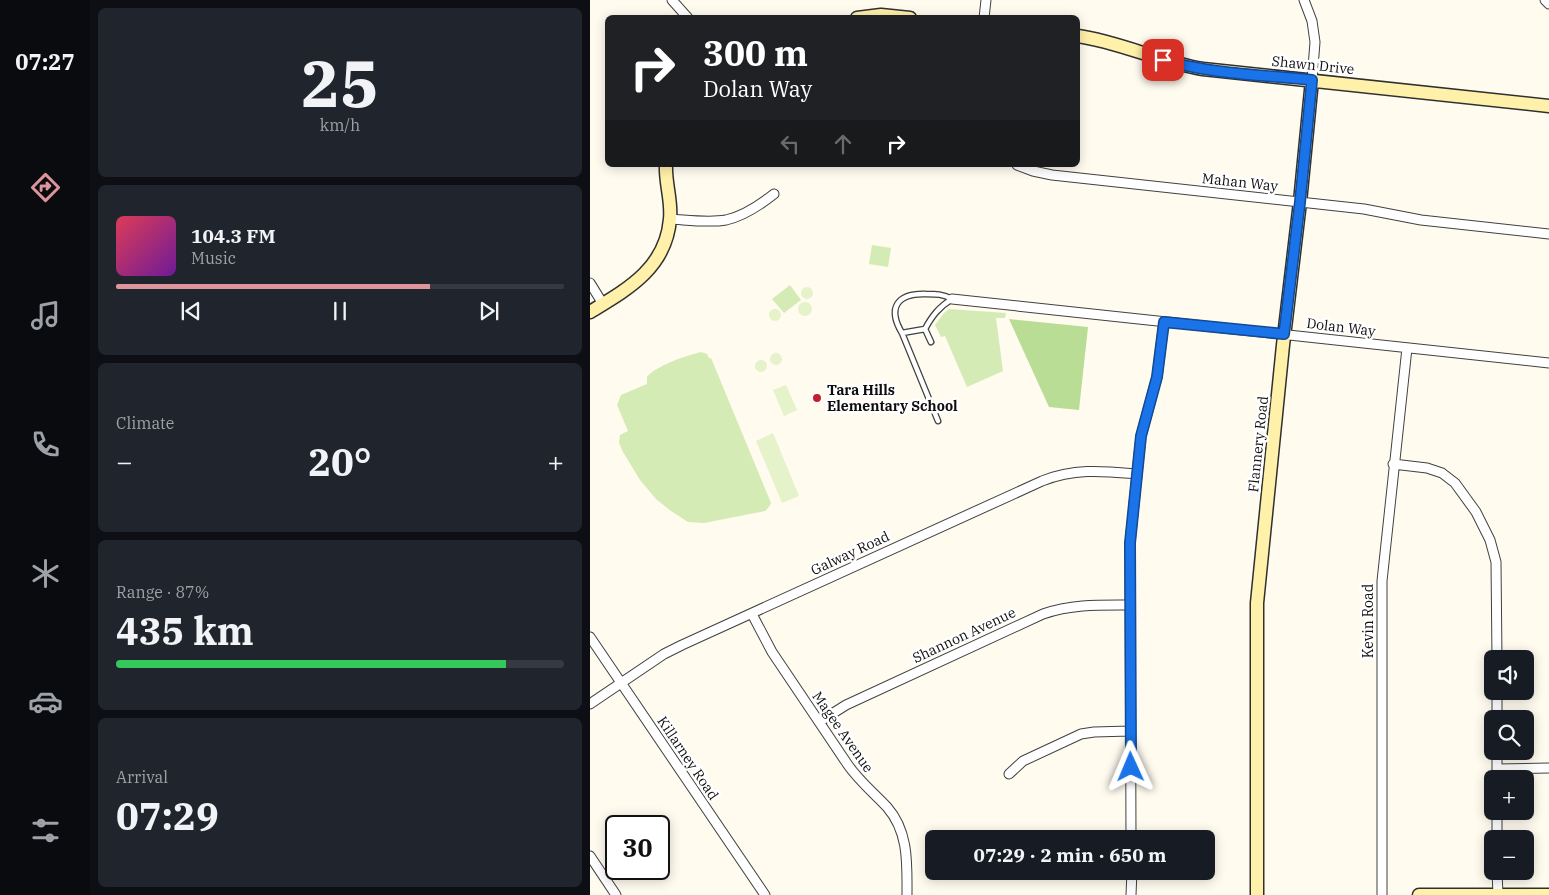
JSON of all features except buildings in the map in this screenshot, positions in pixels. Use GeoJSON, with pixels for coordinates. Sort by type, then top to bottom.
{"type":"FeatureCollection","features":[{"type":"Feature","properties":{"kind":"street"},"geometry":{"type":"LineString","coordinates":[[672,0],[685,15]]}},
{"type":"Feature","properties":{"kind":"street"},"geometry":{"type":"LineString","coordinates":[[984,15],[986,0]]}},
{"type":"Feature","properties":{"kind":"street","name":"Flannery Road"},"geometry":{"type":"LineString","coordinates":[[1257,895],[1257,604],[1316,42],[1312,21],[1304,0]]}},
{"type":"Feature","properties":{"kind":"street"},"geometry":{"type":"LineString","coordinates":[[1545,0],[1549,4]]}},
{"type":"Feature","properties":{"kind":"street","name":"Shawn Drive"},"geometry":{"type":"LineString","coordinates":[[1080,36],[1111,43],[1183,65],[1549,106]]}},
{"type":"Feature","properties":{"kind":"street"},"geometry":{"type":"LineString","coordinates":[[590,312],[631,286],[651,268],[659,256],[670,219],[666,167]]}},
{"type":"Feature","properties":{"kind":"street","name":"Mahan Way"},"geometry":{"type":"LineString","coordinates":[[1023,167],[1043,174],[1364,209],[1421,220],[1549,234]]}},
{"type":"Feature","properties":{"kind":"street"},"geometry":{"type":"LineString","coordinates":[[670,219],[725,220],[743,214],[760,205],[774,194]]}},
{"type":"Feature","properties":{"kind":"street"},"geometry":{"type":"LineString","coordinates":[[590,283],[603,304]]}},
{"type":"Feature","properties":{"kind":"street","name":"Dolan Way"},"geometry":{"type":"LineString","coordinates":[[952,299],[1549,363]]}},
{"type":"Feature","properties":{"kind":"street"},"geometry":{"type":"LineString","coordinates":[[1131,830],[1130,543],[1143,427],[1157,377],[1164,322]]}},
{"type":"Feature","properties":{"kind":"street","name":"Kevin Road"},"geometry":{"type":"LineString","coordinates":[[1382,895],[1382,581],[1393,464],[1407,348]]}},
{"type":"Feature","properties":{"kind":"street"},"geometry":{"type":"LineString","coordinates":[[1393,464],[1432,469],[1442,473],[1459,487],[1476,512],[1493,546],[1496,562],[1497,650]]}},
{"type":"Feature","properties":{"kind":"street","name":"Galway Road"},"geometry":{"type":"LineString","coordinates":[[590,704],[664,654],[1055,476],[1083,471],[1137,474]]}},
{"type":"Feature","properties":{"kind":"street","name":"Shannon Avenue"},"geometry":{"type":"LineString","coordinates":[[819,722],[846,705],[1043,614],[1077,606],[1130,605]]}},
{"type":"Feature","properties":{"kind":"street","name":"Magee Avenue"},"geometry":{"type":"LineString","coordinates":[[752,614],[772,652],[854,774],[896,818],[906,847],[907,895]]}},
{"type":"Feature","properties":{"kind":"street","name":"Killarney Road"},"geometry":{"type":"LineString","coordinates":[[590,637],[764,895]]}},
{"type":"Feature","properties":{"kind":"street"},"geometry":{"type":"LineString","coordinates":[[1009,774],[1023,761],[1081,734],[1130,732]]}},
{"type":"Feature","properties":{"kind":"street"},"geometry":{"type":"LineString","coordinates":[[1497,760],[1497,769],[1549,768]]}},
{"type":"Feature","properties":{"kind":"street"},"geometry":{"type":"LineString","coordinates":[[590,856],[616,895]]}},
{"type":"Feature","properties":{"kind":"street"},"geometry":{"type":"LineString","coordinates":[[1132,880],[1132,895]]}},
{"type":"Feature","properties":{"kind":"street"},"geometry":{"type":"LineString","coordinates":[[1498,880],[1498,895]]}},
{"type":"Feature","properties":{"kind":"street"},"geometry":{"type":"LineString","coordinates":[[1419,895],[1549,895]]}},
{"type":"Feature","properties":{"kind":"lane"},"geometry":{"type":"LineString","coordinates":[[938,421],[902,333],[896,324],[895,314],[896,306],[901,299],[912,294],[944,295],[952,299]]}},
{"type":"Feature","properties":{"kind":"lane"},"geometry":{"type":"LineString","coordinates":[[902,333],[925,329],[942,305],[952,299]]}},
{"type":"Feature","properties":{"kind":"lane"},"geometry":{"type":"LineString","coordinates":[[925,329],[930,342]]}},
{"type":"Feature","properties":{"kind":"green space"},"geometry":{"type":"Polygon","coordinates":[[[872,245],[891,248],[888,267],[869,264],[872,245]]]}},
{"type":"Feature","properties":{"kind":"green space"},"geometry":{"type":"Polygon","coordinates":[[[790,285],[801,300],[784,313],[772,299],[790,285]]]}},
{"type":"Feature","properties":{"kind":"green space"},"geometry":{"type":"Polygon","coordinates":[[[807,287],[813,293],[807,299],[801,293],[807,287]]]}},
{"type":"Feature","properties":{"kind":"green space"},"geometry":{"type":"Polygon","coordinates":[[[802,302],[808,302],[812,309],[808,316],[802,316],[798,312],[798,306],[802,302]]]}},
{"type":"Feature","properties":{"kind":"green space"},"geometry":{"type":"Polygon","coordinates":[[[775,309],[781,315],[775,321],[769,315],[775,309]]]}},
{"type":"Feature","properties":{"kind":"green space"},"geometry":{"type":"Polygon","coordinates":[[[949,309],[1006,313],[1005,318],[996,318],[1003,371],[967,387],[945,336],[941,337],[935,325],[949,309]]]}},
{"type":"Feature","properties":{"kind":"green space"},"geometry":{"type":"Polygon","coordinates":[[[1009,319],[1088,327],[1079,410],[1049,407],[1009,319]]]}},
{"type":"Feature","properties":{"kind":"green space"},"geometry":{"type":"Polygon","coordinates":[[[701,352],[711,358],[771,503],[765,511],[704,523],[688,522],[656,499],[640,480],[619,443],[620,435],[628,431],[617,405],[621,395],[647,384],[647,377],[664,365],[701,352]]]}},
{"type":"Feature","properties":{"kind":"green space"},"geometry":{"type":"Polygon","coordinates":[[[776,353],[782,359],[776,365],[770,359],[776,353]]]}},
{"type":"Feature","properties":{"kind":"green space"},"geometry":{"type":"Polygon","coordinates":[[[761,360],[767,366],[761,372],[755,366],[761,360]]]}},
{"type":"Feature","properties":{"kind":"green space"},"geometry":{"type":"Polygon","coordinates":[[[786,385],[797,410],[784,416],[773,390],[786,385]]]}},
{"type":"Feature","properties":{"kind":"green space"},"geometry":{"type":"Polygon","coordinates":[[[773,433],[799,496],[782,503],[756,441],[773,433]]]}},
{"type":"Feature","properties":{"kind":"place","name":"Tara Hills Elementary School"},"geometry":{"type":"Point","coordinates":[817,398]}},
{"type":"Feature","properties":{"kind":"route"},"geometry":{"type":"LineString","coordinates":[[1131,767],[1130,543],[1141,436],[1145,417],[1154,392],[1164,322],[1284,334],[1312,80],[1203,69],[1163,60]]}}]}
